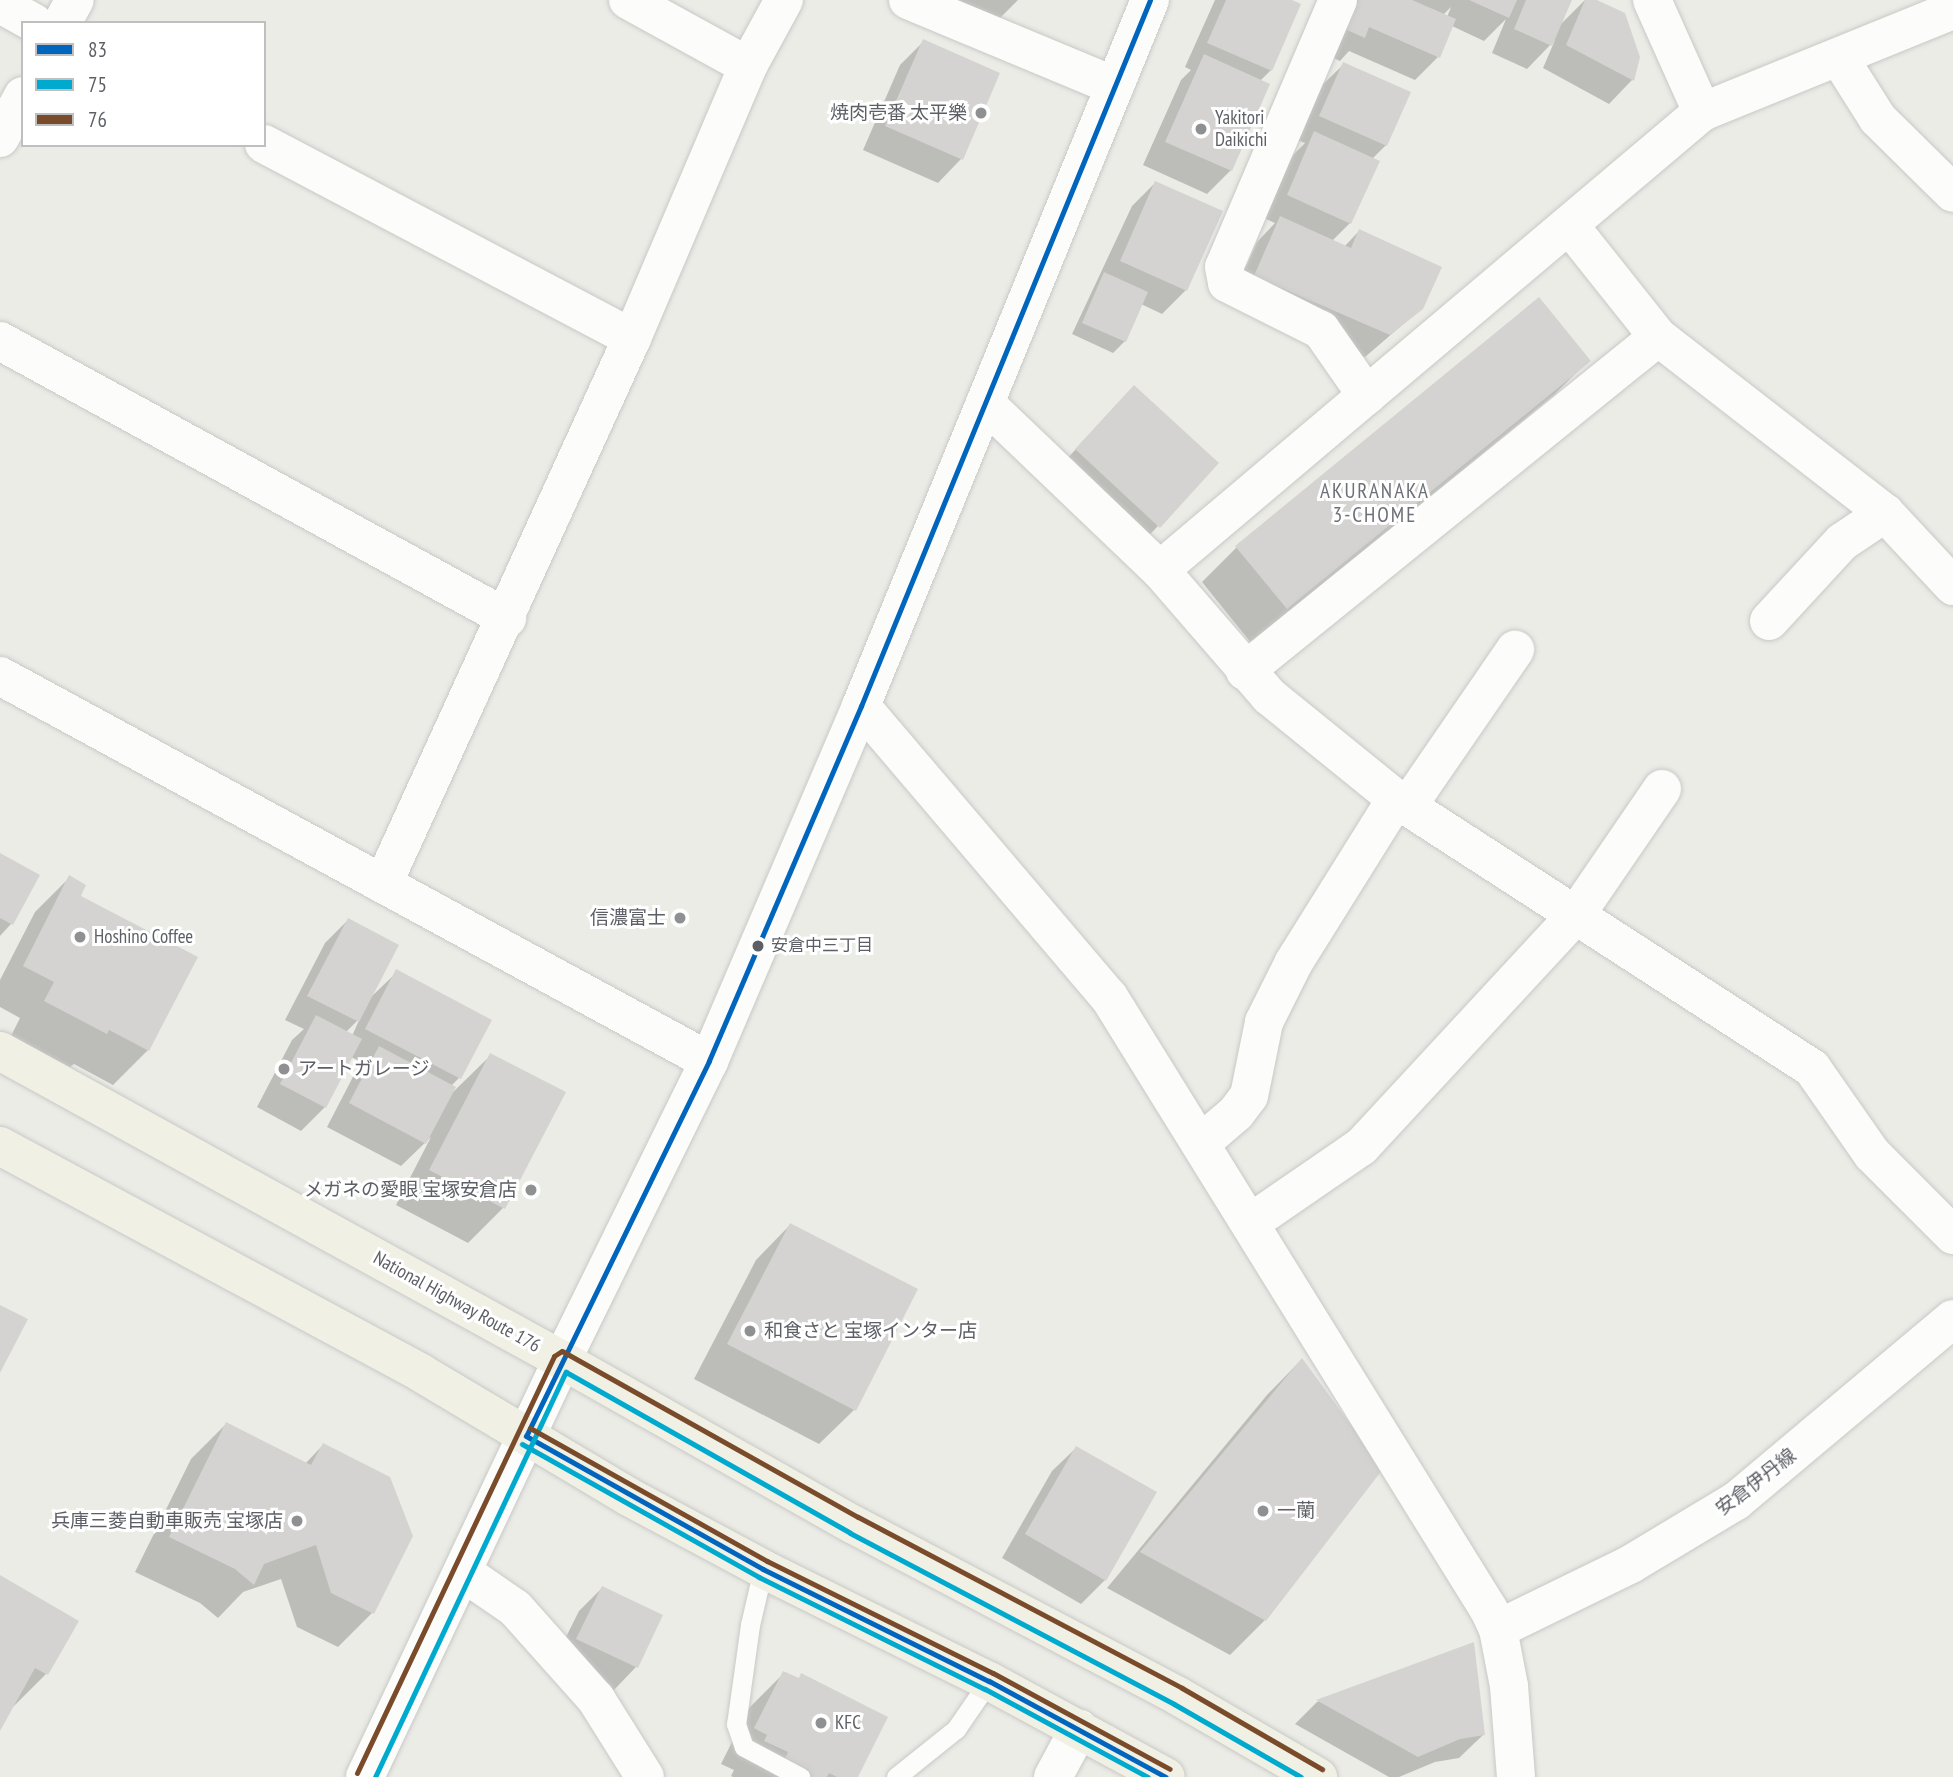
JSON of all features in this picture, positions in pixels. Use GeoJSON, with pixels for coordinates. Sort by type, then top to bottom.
{"type":"FeatureCollection","features":[{"type":"Feature","properties":{"kind":"highway","name":"National Highway Route 176"},"geometry":{"type":"LineString","coordinates":[[0,1052],[562,1360],[854,1525],[1178,1696],[1318,1777]]}},
{"type":"Feature","properties":{"kind":"highway"},"geometry":{"type":"LineString","coordinates":[[0,1146],[421,1373],[526,1436],[763,1569],[989,1681],[1166,1777]]}},
{"type":"Feature","properties":{"kind":"street"},"geometry":{"type":"LineString","coordinates":[[63,21],[75,0]]}},
{"type":"Feature","properties":{"kind":"street"},"geometry":{"type":"LineString","coordinates":[[628,0],[748,66]]}},
{"type":"Feature","properties":{"kind":"street"},"geometry":{"type":"LineString","coordinates":[[383,884],[507,618],[632,338],[748,66],[784,0]]}},
{"type":"Feature","properties":{"kind":"street"},"geometry":{"type":"LineString","coordinates":[[908,0],[1115,86]]}},
{"type":"Feature","properties":{"kind":"street"},"geometry":{"type":"LineString","coordinates":[[365,1777],[464,1573],[562,1360],[709,1061],[861,706],[1150,0]]}},
{"type":"Feature","properties":{"kind":"street"},"geometry":{"type":"LineString","coordinates":[[1338,0],[1224,267],[1227,284],[1321,330],[1367,396]]}},
{"type":"Feature","properties":{"kind":"street"},"geometry":{"type":"LineString","coordinates":[[1652,0],[1702,113]]}},
{"type":"Feature","properties":{"kind":"street"},"geometry":{"type":"LineString","coordinates":[[0,4],[30,21]]}},
{"type":"Feature","properties":{"kind":"street"},"geometry":{"type":"LineString","coordinates":[[1160,570],[1702,113],[1840,59],[1953,10]]}},
{"type":"Feature","properties":{"kind":"street"},"geometry":{"type":"LineString","coordinates":[[1840,59],[1878,119],[1953,193]]}},
{"type":"Feature","properties":{"kind":"street"},"geometry":{"type":"LineString","coordinates":[[0,138],[21,100]]}},
{"type":"Feature","properties":{"kind":"street"},"geometry":{"type":"LineString","coordinates":[[266,146],[632,338]]}},
{"type":"Feature","properties":{"kind":"street"},"geometry":{"type":"LineString","coordinates":[[1569,225],[1658,337],[1885,513],[1953,586]]}},
{"type":"Feature","properties":{"kind":"street"},"geometry":{"type":"LineString","coordinates":[[1245,671],[1658,337]]}},
{"type":"Feature","properties":{"kind":"street"},"geometry":{"type":"LineString","coordinates":[[0,341],[507,618]]}},
{"type":"Feature","properties":{"kind":"street"},"geometry":{"type":"LineString","coordinates":[[985,403],[1160,570],[1269,696],[1401,803],[1812,1069],[1872,1154],[1953,1236]]}},
{"type":"Feature","properties":{"kind":"street"},"geometry":{"type":"LineString","coordinates":[[1769,621],[1842,542],[1885,513]]}},
{"type":"Feature","properties":{"kind":"street"},"geometry":{"type":"LineString","coordinates":[[1201,1143],[1237,1113],[1249,1096],[1264,1022],[1294,962],[1401,803],[1516,650]]}},
{"type":"Feature","properties":{"kind":"street"},"geometry":{"type":"LineString","coordinates":[[0,676],[709,1061]]}},
{"type":"Feature","properties":{"kind":"street"},"geometry":{"type":"LineString","coordinates":[[861,706],[1109,996],[1489,1610],[1498,1629],[1509,1686],[1516,1777]]}},
{"type":"Feature","properties":{"kind":"street"},"geometry":{"type":"LineString","coordinates":[[1250,1223],[1362,1146],[1575,916],[1662,789]]}},
{"type":"Feature","properties":{"kind":"street","name":"安倉伊丹線"},"geometry":{"type":"LineString","coordinates":[[1498,1629],[1631,1564],[1737,1501],[1953,1319]]}},
{"type":"Feature","properties":{"kind":"street"},"geometry":{"type":"LineString","coordinates":[[464,1573],[515,1608],[587,1689],[645,1777]]}},
{"type":"Feature","properties":{"kind":"street"},"geometry":{"type":"LineString","coordinates":[[1053,1777],[1079,1729]]}},
{"type":"Feature","properties":{"kind":"lane"},"geometry":{"type":"LineString","coordinates":[[763,1569],[750,1625],[736,1724],[744,1747],[800,1777]]}},
{"type":"Feature","properties":{"kind":"lane"},"geometry":{"type":"LineString","coordinates":[[896,1777],[956,1729],[989,1681]]}},
{"type":"Feature","properties":{"kind":"building"},"geometry":{"type":"Polygon","coordinates":[[[1226,0],[1292,0],[1301,4],[1272,71],[1207,43],[1226,0]]]}},
{"type":"Feature","properties":{"kind":"building"},"geometry":{"type":"Polygon","coordinates":[[[1358,0],[1412,0],[1456,19],[1440,58],[1369,27],[1365,38],[1345,29],[1358,0]]]}},
{"type":"Feature","properties":{"kind":"building"},"geometry":{"type":"Polygon","coordinates":[[[1469,0],[1517,0],[1509,18],[1469,0]]]}},
{"type":"Feature","properties":{"kind":"building"},"geometry":{"type":"Polygon","coordinates":[[[1526,0],[1572,0],[1552,46],[1514,29],[1526,0]]]}},
{"type":"Feature","properties":{"kind":"building"},"geometry":{"type":"Polygon","coordinates":[[[1585,0],[1597,0],[1625,13],[1640,57],[1634,81],[1566,45],[1585,0]]]}},
{"type":"Feature","properties":{"kind":"building"},"geometry":{"type":"Polygon","coordinates":[[[923,39],[1000,73],[963,160],[885,126],[923,39]]]}},
{"type":"Feature","properties":{"kind":"building"},"geometry":{"type":"Polygon","coordinates":[[[1204,54],[1270,84],[1232,171],[1165,142],[1204,54]]]}},
{"type":"Feature","properties":{"kind":"building"},"geometry":{"type":"Polygon","coordinates":[[[1343,62],[1411,92],[1387,146],[1319,116],[1343,62]]]}},
{"type":"Feature","properties":{"kind":"building"},"geometry":{"type":"Polygon","coordinates":[[[1314,131],[1380,161],[1351,224],[1287,195],[1314,131]]]}},
{"type":"Feature","properties":{"kind":"building"},"geometry":{"type":"Polygon","coordinates":[[[1155,181],[1223,211],[1187,291],[1120,261],[1155,181]]]}},
{"type":"Feature","properties":{"kind":"building"},"geometry":{"type":"Polygon","coordinates":[[[1280,216],[1351,248],[1359,229],[1442,267],[1423,309],[1390,335],[1254,276],[1280,216]]]}},
{"type":"Feature","properties":{"kind":"building"},"geometry":{"type":"Polygon","coordinates":[[[1104,272],[1148,292],[1126,342],[1082,323],[1104,272]]]}},
{"type":"Feature","properties":{"kind":"building"},"geometry":{"type":"Polygon","coordinates":[[[1539,297],[1591,361],[1287,609],[1235,546],[1539,297]]]}},
{"type":"Feature","properties":{"kind":"building"},"geometry":{"type":"Polygon","coordinates":[[[1134,385],[1219,463],[1160,528],[1075,449],[1134,385]]]}},
{"type":"Feature","properties":{"kind":"building"},"geometry":{"type":"Polygon","coordinates":[[[0,853],[40,875],[13,925],[0,918],[0,853]]]}},
{"type":"Feature","properties":{"kind":"building"},"geometry":{"type":"Polygon","coordinates":[[[69,875],[86,885],[81,896],[198,957],[149,1051],[109,1030],[107,1034],[44,1001],[54,982],[23,966],[69,875]]]}},
{"type":"Feature","properties":{"kind":"building"},"geometry":{"type":"Polygon","coordinates":[[[348,918],[399,945],[359,1022],[307,996],[348,918]]]}},
{"type":"Feature","properties":{"kind":"building"},"geometry":{"type":"Polygon","coordinates":[[[396,969],[492,1020],[461,1079],[365,1029],[396,969]]]}},
{"type":"Feature","properties":{"kind":"building"},"geometry":{"type":"Polygon","coordinates":[[[316,1015],[362,1039],[326,1108],[280,1084],[316,1015]]]}},
{"type":"Feature","properties":{"kind":"building"},"geometry":{"type":"Polygon","coordinates":[[[379,1046],[456,1087],[426,1144],[349,1103],[379,1046]]]}},
{"type":"Feature","properties":{"kind":"building"},"geometry":{"type":"Polygon","coordinates":[[[490,1053],[566,1092],[505,1209],[429,1170],[490,1053]]]}},
{"type":"Feature","properties":{"kind":"building"},"geometry":{"type":"Polygon","coordinates":[[[790,1223],[918,1289],[856,1411],[727,1344],[790,1223]]]}},
{"type":"Feature","properties":{"kind":"building"},"geometry":{"type":"Polygon","coordinates":[[[0,1305],[28,1319],[0,1373],[0,1305]]]}},
{"type":"Feature","properties":{"kind":"building","name":"一蘭"},"geometry":{"type":"Polygon","coordinates":[[[1302,1358],[1383,1469],[1266,1621],[1140,1552],[1302,1358]]]}},
{"type":"Feature","properties":{"kind":"building"},"geometry":{"type":"Polygon","coordinates":[[[226,1422],[311,1465],[323,1443],[390,1477],[413,1536],[374,1614],[331,1593],[316,1545],[264,1564],[254,1585],[235,1569],[169,1537],[226,1422]]]}},
{"type":"Feature","properties":{"kind":"building"},"geometry":{"type":"Polygon","coordinates":[[[1076,1446],[1157,1492],[1106,1581],[1025,1534],[1076,1446]]]}},
{"type":"Feature","properties":{"kind":"building"},"geometry":{"type":"Polygon","coordinates":[[[0,1575],[79,1621],[48,1675],[35,1668],[0,1731],[0,1575]]]}},
{"type":"Feature","properties":{"kind":"building"},"geometry":{"type":"Polygon","coordinates":[[[602,1586],[663,1615],[638,1668],[576,1639],[602,1586]]]}},
{"type":"Feature","properties":{"kind":"building"},"geometry":{"type":"Polygon","coordinates":[[[1474,1642],[1485,1735],[1460,1739],[1418,1757],[1316,1700],[1474,1642]]]}},
{"type":"Feature","properties":{"kind":"building","name":"KFC"},"geometry":{"type":"Polygon","coordinates":[[[783,1671],[799,1678],[801,1673],[888,1717],[858,1777],[837,1777],[829,1773],[827,1777],[811,1777],[783,1763],[788,1752],[764,1741],[767,1735],[754,1728],[783,1671]]]}},
{"type":"Feature","properties":{"kind":"transit line","name":"83"},"geometry":{"type":"LineString","coordinates":[[1150,0],[861,706],[709,1061],[526,1436],[763,1569],[989,1681],[1166,1777]]}},
{"type":"Feature","properties":{"kind":"transit line","name":"76"},"geometry":{"type":"LineString","coordinates":[[357,1773],[554,1356],[562,1351],[858,1517],[1182,1688],[1322,1769]]}},
{"type":"Feature","properties":{"kind":"transit line","name":"75"},"geometry":{"type":"LineString","coordinates":[[375,1777],[566,1372],[850,1533],[1174,1704],[1301,1777]]}},
{"type":"Feature","properties":{"kind":"transit line","name":"76"},"geometry":{"type":"LineString","coordinates":[[530,1428],[767,1561],[993,1673],[1170,1769]]}},
{"type":"Feature","properties":{"kind":"transit line","name":"75"},"geometry":{"type":"LineString","coordinates":[[522,1444],[759,1577],[985,1689],[1148,1777]]}},
{"type":"Feature","properties":{"kind":"place","name":"焼肉壱番 太平樂"},"geometry":{"type":"Point","coordinates":[981,113]}},
{"type":"Feature","properties":{"kind":"place","name":"Yakitori Daikichi"},"geometry":{"type":"Point","coordinates":[1201,129]}},
{"type":"Feature","properties":{"kind":"place","name":"信濃富士"},"geometry":{"type":"Point","coordinates":[680,918]}},
{"type":"Feature","properties":{"kind":"place","name":"Hoshino Coffee"},"geometry":{"type":"Point","coordinates":[80,937]}},
{"type":"Feature","properties":{"kind":"place","name":"安倉中三丁目"},"geometry":{"type":"Point","coordinates":[758,946]}},
{"type":"Feature","properties":{"kind":"place","name":"アートガレージ"},"geometry":{"type":"Point","coordinates":[284,1069]}},
{"type":"Feature","properties":{"kind":"place","name":"メガネの愛眼 宝塚安倉店"},"geometry":{"type":"Point","coordinates":[531,1190]}},
{"type":"Feature","properties":{"kind":"place","name":"和食さと 宝塚インター店"},"geometry":{"type":"Point","coordinates":[750,1331]}},
{"type":"Feature","properties":{"kind":"place","name":"一蘭"},"geometry":{"type":"Point","coordinates":[1263,1511]}},
{"type":"Feature","properties":{"kind":"place","name":"兵庫三菱自動車販売 宝塚店"},"geometry":{"type":"Point","coordinates":[297,1521]}},
{"type":"Feature","properties":{"kind":"place","name":"KFC"},"geometry":{"type":"Point","coordinates":[821,1723]}},
{"type":"Feature","properties":{"kind":"district","name":"AKURANAKA 3-CHOME"},"geometry":{"type":"Point","coordinates":[1375,503]}}]}
